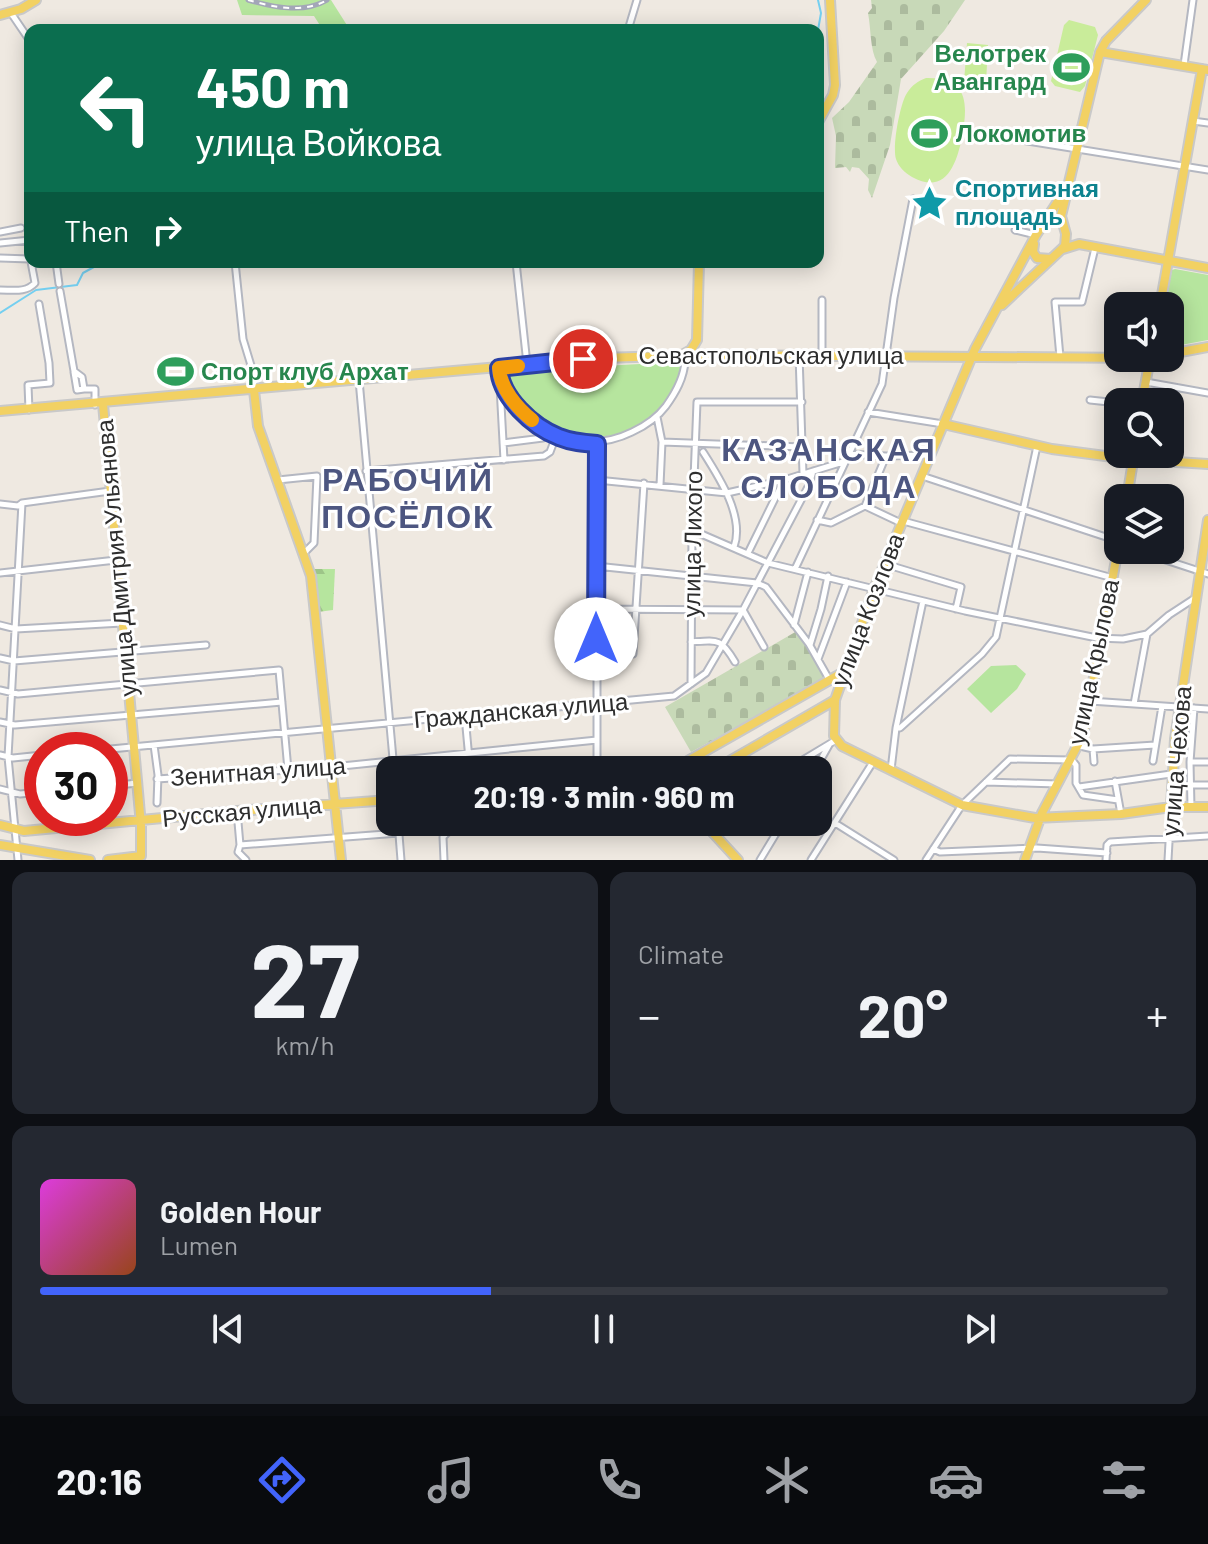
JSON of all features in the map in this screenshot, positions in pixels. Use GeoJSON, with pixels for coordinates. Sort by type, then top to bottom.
{"type":"FeatureCollection","features":[{"type":"Feature","properties":{"kind":"main road"},"geometry":{"type":"LineString","coordinates":[[0,15],[36,0]]}},
{"type":"Feature","properties":{"kind":"main road"},"geometry":{"type":"LineString","coordinates":[[824,111],[835,85],[830,0]]}},
{"type":"Feature","properties":{"kind":"main road"},"geometry":{"type":"LineString","coordinates":[[1062,250],[1064,231],[1061,216],[1066,189],[1100,52],[1106,41],[1146,0]]}},
{"type":"Feature","properties":{"kind":"main road"},"geometry":{"type":"LineString","coordinates":[[1100,52],[1205,69],[1163,292]]}},
{"type":"Feature","properties":{"kind":"main road","name":"улица Козлова"},"geometry":{"type":"LineString","coordinates":[[1012,292],[1037,235],[1066,189]]}},
{"type":"Feature","properties":{"kind":"main road"},"geometry":{"type":"LineString","coordinates":[[1079,244],[1064,231],[1049,226],[1037,235],[1033,252],[1037,258],[1046,260],[1079,244],[1208,268]]}},
{"type":"Feature","properties":{"kind":"main road","name":"улица Козлова"},"geometry":{"type":"LineString","coordinates":[[833,742],[835,700],[843,673],[901,522],[972,357],[999,308],[1012,292],[1054,258]]}},
{"type":"Feature","properties":{"kind":"main road"},"geometry":{"type":"LineString","coordinates":[[679,355],[691,350],[697,340],[699,268]]}},
{"type":"Feature","properties":{"kind":"main road"},"geometry":{"type":"LineString","coordinates":[[697,340],[706,355]]}},
{"type":"Feature","properties":{"kind":"main road"},"geometry":{"type":"LineString","coordinates":[[1184,351],[1208,347]]}},
{"type":"Feature","properties":{"kind":"main road","name":"Севастопольская улица"},"geometry":{"type":"LineString","coordinates":[[0,411],[29,411],[359,380],[499,373],[527,365],[598,358],[889,353],[1104,358]]}},
{"type":"Feature","properties":{"kind":"main road"},"geometry":{"type":"LineString","coordinates":[[1145,388],[1147,372]]}},
{"type":"Feature","properties":{"kind":"main road"},"geometry":{"type":"LineString","coordinates":[[254,390],[258,426],[311,576],[341,860]]}},
{"type":"Feature","properties":{"kind":"main road","name":"улица Дмитрия Ульянова"},"geometry":{"type":"LineString","coordinates":[[99,404],[111,491],[126,652],[141,821],[141,856]]}},
{"type":"Feature","properties":{"kind":"main road"},"geometry":{"type":"LineString","coordinates":[[943,424],[1037,446],[1104,453]]}},
{"type":"Feature","properties":{"kind":"main road"},"geometry":{"type":"LineString","coordinates":[[1184,461],[1208,464]]}},
{"type":"Feature","properties":{"kind":"main road","name":"улица Чехова"},"geometry":{"type":"LineString","coordinates":[[1171,807],[1171,774],[1196,598],[1204,573],[1208,520]]}},
{"type":"Feature","properties":{"kind":"main road","name":"улица Крылова"},"geometry":{"type":"LineString","coordinates":[[1025,860],[1040,818],[1080,746],[1115,564]]}},
{"type":"Feature","properties":{"kind":"main road"},"geometry":{"type":"LineString","coordinates":[[697,756],[843,673]]}},
{"type":"Feature","properties":{"kind":"main road"},"geometry":{"type":"LineString","coordinates":[[830,681],[838,688]]}},
{"type":"Feature","properties":{"kind":"main road"},"geometry":{"type":"LineString","coordinates":[[738,756],[835,700]]}},
{"type":"Feature","properties":{"kind":"main road"},"geometry":{"type":"LineString","coordinates":[[833,742],[962,805],[1040,818],[1121,814],[1171,807],[1208,807]]}},
{"type":"Feature","properties":{"kind":"main road","name":"Русская улица"},"geometry":{"type":"LineString","coordinates":[[0,825],[24,831],[376,801]]}},
{"type":"Feature","properties":{"kind":"main road"},"geometry":{"type":"LineString","coordinates":[[716,836],[738,860]]}},
{"type":"Feature","properties":{"kind":"main road"},"geometry":{"type":"LineString","coordinates":[[0,845],[90,860]]}},
{"type":"Feature","properties":{"kind":"main road","name":"Русская улица"},"geometry":{"type":"LineString","coordinates":[[108,860],[141,856]]}},
{"type":"Feature","properties":{"kind":"street"},"geometry":{"type":"LineString","coordinates":[[630,24],[637,0]]}},
{"type":"Feature","properties":{"kind":"street"},"geometry":{"type":"LineString","coordinates":[[1184,66],[1193,0]]}},
{"type":"Feature","properties":{"kind":"street"},"geometry":{"type":"LineString","coordinates":[[11,13],[24,32]]}},
{"type":"Feature","properties":{"kind":"street"},"geometry":{"type":"LineString","coordinates":[[1193,121],[1208,123]]}},
{"type":"Feature","properties":{"kind":"street"},"geometry":{"type":"LineString","coordinates":[[984,134],[1208,170]]}},
{"type":"Feature","properties":{"kind":"street"},"geometry":{"type":"LineString","coordinates":[[795,569],[882,384],[913,199]]}},
{"type":"Feature","properties":{"kind":"street"},"geometry":{"type":"LineString","coordinates":[[0,232],[21,228]]}},
{"type":"Feature","properties":{"kind":"street"},"geometry":{"type":"LineString","coordinates":[[1015,230],[1037,235]]}},
{"type":"Feature","properties":{"kind":"street"},"geometry":{"type":"LineString","coordinates":[[0,243],[24,241]]}},
{"type":"Feature","properties":{"kind":"street"},"geometry":{"type":"LineString","coordinates":[[1060,357],[1055,302],[1082,302],[1095,247]]}},
{"type":"Feature","properties":{"kind":"street"},"geometry":{"type":"LineString","coordinates":[[0,258],[24,259]]}},
{"type":"Feature","properties":{"kind":"street"},"geometry":{"type":"LineString","coordinates":[[0,290],[26,290],[35,283],[32,268]]}},
{"type":"Feature","properties":{"kind":"street"},"geometry":{"type":"LineString","coordinates":[[57,268],[59,284]]}},
{"type":"Feature","properties":{"kind":"street"},"geometry":{"type":"LineString","coordinates":[[236,268],[243,339],[253,372],[254,390]]}},
{"type":"Feature","properties":{"kind":"street"},"geometry":{"type":"LineString","coordinates":[[517,268],[527,365]]}},
{"type":"Feature","properties":{"kind":"street"},"geometry":{"type":"LineString","coordinates":[[60,291],[74,371],[82,377],[84,389],[95,389],[99,404]]}},
{"type":"Feature","properties":{"kind":"street"},"geometry":{"type":"LineString","coordinates":[[822,300],[822,355]]}},
{"type":"Feature","properties":{"kind":"street"},"geometry":{"type":"LineString","coordinates":[[29,411],[28,385],[50,383],[39,304]]}},
{"type":"Feature","properties":{"kind":"street"},"geometry":{"type":"LineString","coordinates":[[499,373],[523,412],[553,434],[570,441],[597,444],[627,435],[657,417],[674,394],[682,376],[685,361],[679,355]]}},
{"type":"Feature","properties":{"kind":"street"},"geometry":{"type":"LineString","coordinates":[[799,355],[803,474]]}},
{"type":"Feature","properties":{"kind":"street"},"geometry":{"type":"LineString","coordinates":[[499,373],[504,460]]}},
{"type":"Feature","properties":{"kind":"street"},"geometry":{"type":"LineString","coordinates":[[359,380],[393,756]]}},
{"type":"Feature","properties":{"kind":"street"},"geometry":{"type":"LineString","coordinates":[[1146,382],[1208,393]]}},
{"type":"Feature","properties":{"kind":"street"},"geometry":{"type":"LineString","coordinates":[[1090,400],[1104,402]]}},
{"type":"Feature","properties":{"kind":"street","name":"улица Лихого"},"geometry":{"type":"LineString","coordinates":[[691,685],[697,404],[699,401],[802,402]]}},
{"type":"Feature","properties":{"kind":"street"},"geometry":{"type":"LineString","coordinates":[[868,412],[943,424]]}},
{"type":"Feature","properties":{"kind":"street"},"geometry":{"type":"LineString","coordinates":[[657,417],[662,442],[660,485]]}},
{"type":"Feature","properties":{"kind":"street"},"geometry":{"type":"LineString","coordinates":[[503,443],[545,438],[553,434]]}},
{"type":"Feature","properties":{"kind":"street"},"geometry":{"type":"LineString","coordinates":[[366,471],[544,456],[550,452],[553,434]]}},
{"type":"Feature","properties":{"kind":"street"},"geometry":{"type":"LineString","coordinates":[[662,442],[802,447]]}},
{"type":"Feature","properties":{"kind":"street"},"geometry":{"type":"LineString","coordinates":[[597,444],[597,756]]}},
{"type":"Feature","properties":{"kind":"street"},"geometry":{"type":"LineString","coordinates":[[896,728],[991,645],[999,629],[1037,446]]}},
{"type":"Feature","properties":{"kind":"street"},"geometry":{"type":"LineString","coordinates":[[703,452],[727,493],[738,536],[734,547]]}},
{"type":"Feature","properties":{"kind":"street"},"geometry":{"type":"LineString","coordinates":[[848,454],[929,455]]}},
{"type":"Feature","properties":{"kind":"street"},"geometry":{"type":"LineString","coordinates":[[817,520],[831,523],[865,506],[886,456]]}},
{"type":"Feature","properties":{"kind":"street"},"geometry":{"type":"LineString","coordinates":[[597,480],[727,493],[844,462]]}},
{"type":"Feature","properties":{"kind":"street","name":"Гражданская улица"},"geometry":{"type":"LineString","coordinates":[[128,748],[674,696],[706,673],[768,563],[809,485],[813,471]]}},
{"type":"Feature","properties":{"kind":"street"},"geometry":{"type":"LineString","coordinates":[[278,480],[317,476],[314,543],[304,553]]}},
{"type":"Feature","properties":{"kind":"street"},"geometry":{"type":"LineString","coordinates":[[921,476],[1104,536]]}},
{"type":"Feature","properties":{"kind":"street"},"geometry":{"type":"LineString","coordinates":[[748,553],[784,480]]}},
{"type":"Feature","properties":{"kind":"street"},"geometry":{"type":"LineString","coordinates":[[633,654],[644,483]]}},
{"type":"Feature","properties":{"kind":"street"},"geometry":{"type":"LineString","coordinates":[[0,504],[18,506],[111,491]]}},
{"type":"Feature","properties":{"kind":"street"},"geometry":{"type":"LineString","coordinates":[[18,860],[8,757],[22,503]]}},
{"type":"Feature","properties":{"kind":"street"},"geometry":{"type":"LineString","coordinates":[[865,506],[901,522],[1113,578]]}},
{"type":"Feature","properties":{"kind":"street"},"geometry":{"type":"LineString","coordinates":[[692,530],[768,563],[999,619],[1102,638],[1119,639],[1147,634],[1196,598]]}},
{"type":"Feature","properties":{"kind":"street"},"geometry":{"type":"LineString","coordinates":[[0,573],[117,560]]}},
{"type":"Feature","properties":{"kind":"street"},"geometry":{"type":"LineString","coordinates":[[884,564],[960,587],[956,609]]}},
{"type":"Feature","properties":{"kind":"street"},"geometry":{"type":"LineString","coordinates":[[1182,564],[1204,573]]}},
{"type":"Feature","properties":{"kind":"street"},"geometry":{"type":"LineString","coordinates":[[596,566],[692,574],[766,587],[810,646],[830,681]]}},
{"type":"Feature","properties":{"kind":"street"},"geometry":{"type":"LineString","coordinates":[[794,626],[808,572]]}},
{"type":"Feature","properties":{"kind":"street"},"geometry":{"type":"LineString","coordinates":[[810,646],[828,576]]}},
{"type":"Feature","properties":{"kind":"street"},"geometry":{"type":"LineString","coordinates":[[818,660],[847,582]]}},
{"type":"Feature","properties":{"kind":"street"},"geometry":{"type":"LineString","coordinates":[[891,770],[896,728],[923,601]]}},
{"type":"Feature","properties":{"kind":"street"},"geometry":{"type":"LineString","coordinates":[[596,609],[743,610],[764,647]]}},
{"type":"Feature","properties":{"kind":"street"},"geometry":{"type":"LineString","coordinates":[[0,625],[16,629],[123,622]]}},
{"type":"Feature","properties":{"kind":"street"},"geometry":{"type":"LineString","coordinates":[[1134,704],[1147,634]]}},
{"type":"Feature","properties":{"kind":"street"},"geometry":{"type":"LineString","coordinates":[[691,642],[724,643],[735,662]]}},
{"type":"Feature","properties":{"kind":"street"},"geometry":{"type":"LineString","coordinates":[[0,658],[14,661],[206,645]]}},
{"type":"Feature","properties":{"kind":"street"},"geometry":{"type":"LineString","coordinates":[[0,690],[13,693],[279,670],[288,770]]}},
{"type":"Feature","properties":{"kind":"street"},"geometry":{"type":"LineString","coordinates":[[1090,701],[1208,709]]}},
{"type":"Feature","properties":{"kind":"street"},"geometry":{"type":"LineString","coordinates":[[0,722],[11,724],[282,702]]}},
{"type":"Feature","properties":{"kind":"street"},"geometry":{"type":"LineString","coordinates":[[1153,761],[1162,706]]}},
{"type":"Feature","properties":{"kind":"street"},"geometry":{"type":"LineString","coordinates":[[1191,807],[1194,708]]}},
{"type":"Feature","properties":{"kind":"street"},"geometry":{"type":"LineString","coordinates":[[465,716],[468,754]]}},
{"type":"Feature","properties":{"kind":"street","name":"Зенитная улица"},"geometry":{"type":"LineString","coordinates":[[447,756],[597,740]]}},
{"type":"Feature","properties":{"kind":"street"},"geometry":{"type":"LineString","coordinates":[[810,756],[833,742]]}},
{"type":"Feature","properties":{"kind":"street"},"geometry":{"type":"LineString","coordinates":[[824,756],[833,742]]}},
{"type":"Feature","properties":{"kind":"street"},"geometry":{"type":"LineString","coordinates":[[154,745],[157,803]]}},
{"type":"Feature","properties":{"kind":"street"},"geometry":{"type":"LineString","coordinates":[[1080,746],[1093,749],[1155,745]]}},
{"type":"Feature","properties":{"kind":"street"},"geometry":{"type":"LineString","coordinates":[[1093,749],[1094,762]]}},
{"type":"Feature","properties":{"kind":"street"},"geometry":{"type":"LineString","coordinates":[[0,755],[24,756]]}},
{"type":"Feature","properties":{"kind":"street"},"geometry":{"type":"LineString","coordinates":[[926,860],[962,805],[1010,759],[1072,760],[1076,765],[1076,783],[1084,796],[1118,800]]}},
{"type":"Feature","properties":{"kind":"street"},"geometry":{"type":"LineString","coordinates":[[811,860],[873,762]]}},
{"type":"Feature","properties":{"kind":"street"},"geometry":{"type":"LineString","coordinates":[[1190,762],[1208,762]]}},
{"type":"Feature","properties":{"kind":"street","name":"Зенитная улица"},"geometry":{"type":"LineString","coordinates":[[157,779],[376,763]]}},
{"type":"Feature","properties":{"kind":"street"},"geometry":{"type":"LineString","coordinates":[[1079,787],[1171,774]]}},
{"type":"Feature","properties":{"kind":"street"},"geometry":{"type":"LineString","coordinates":[[1115,781],[1121,814]]}},
{"type":"Feature","properties":{"kind":"street"},"geometry":{"type":"LineString","coordinates":[[985,782],[1058,784]]}},
{"type":"Feature","properties":{"kind":"street","name":"Зенитная улица"},"geometry":{"type":"LineString","coordinates":[[128,784],[137,783]]}},
{"type":"Feature","properties":{"kind":"street"},"geometry":{"type":"LineString","coordinates":[[1191,785],[1208,785]]}},
{"type":"Feature","properties":{"kind":"street"},"geometry":{"type":"LineString","coordinates":[[0,789],[24,794]]}},
{"type":"Feature","properties":{"kind":"street","name":"улица Чехова"},"geometry":{"type":"LineString","coordinates":[[1168,860],[1171,807]]}},
{"type":"Feature","properties":{"kind":"street"},"geometry":{"type":"LineString","coordinates":[[237,811],[239,848],[246,860]]}},
{"type":"Feature","properties":{"kind":"street"},"geometry":{"type":"LineString","coordinates":[[835,823],[894,860]]}},
{"type":"Feature","properties":{"kind":"street"},"geometry":{"type":"LineString","coordinates":[[239,848],[376,834]]}},
{"type":"Feature","properties":{"kind":"street"},"geometry":{"type":"LineString","coordinates":[[399,836],[401,860]]}},
{"type":"Feature","properties":{"kind":"street"},"geometry":{"type":"LineString","coordinates":[[444,836],[444,860]]}},
{"type":"Feature","properties":{"kind":"street"},"geometry":{"type":"LineString","coordinates":[[760,860],[775,836]]}},
{"type":"Feature","properties":{"kind":"street"},"geometry":{"type":"LineString","coordinates":[[933,849],[940,852],[1030,848],[1106,856],[1110,842],[1208,836]]}},
{"type":"Feature","properties":{"kind":"green space"},"geometry":{"type":"Polygon","coordinates":[[[237,0],[331,0],[346,24],[319,24],[314,16],[242,15],[237,0]]]}},
{"type":"Feature","properties":{"kind":"green space"},"geometry":{"type":"Polygon","coordinates":[[[871,0],[965,0],[944,31],[901,79],[890,145],[872,198],[868,190],[869,179],[859,168],[852,167],[850,172],[846,167],[835,168],[836,136],[832,118],[849,102],[877,62],[868,13],[872,8],[871,0]]]}},
{"type":"Feature","properties":{"kind":"green space","name":"Велотрек Авангард"},"geometry":{"type":"Polygon","coordinates":[[[1069,20],[1095,27],[1098,35],[1085,86],[1080,92],[1055,86],[1051,81],[1064,25],[1069,20]]]}},
{"type":"Feature","properties":{"kind":"green space"},"geometry":{"type":"Polygon","coordinates":[[[967,43],[988,45],[986,83],[964,82],[967,43]]]}},
{"type":"Feature","properties":{"kind":"green space","name":"Локомотив"},"geometry":{"type":"Polygon","coordinates":[[[926,78],[951,82],[958,88],[965,104],[957,157],[948,174],[933,182],[912,177],[898,164],[895,153],[897,125],[904,98],[913,86],[926,78]]]}},
{"type":"Feature","properties":{"kind":"green space"},"geometry":{"type":"Polygon","coordinates":[[[1172,270],[1208,275],[1208,340],[1184,344],[1184,292],[1168,292],[1172,270]]]}},
{"type":"Feature","properties":{"kind":"green space"},"geometry":{"type":"Polygon","coordinates":[[[680,362],[679,381],[657,413],[636,428],[612,435],[586,436],[561,431],[538,419],[519,401],[506,378],[510,372],[591,367],[591,373],[603,372],[603,366],[680,362]]]}},
{"type":"Feature","properties":{"kind":"green space"},"geometry":{"type":"Polygon","coordinates":[[[313,569],[335,569],[333,610],[318,612],[313,569]]]}},
{"type":"Feature","properties":{"kind":"green space"},"geometry":{"type":"Polygon","coordinates":[[[797,631],[825,679],[691,752],[665,707],[797,631]]]}},
{"type":"Feature","properties":{"kind":"green space"},"geometry":{"type":"Polygon","coordinates":[[[1016,665],[1026,674],[1017,689],[991,713],[967,689],[991,666],[1016,665]]]}},
{"type":"Feature","properties":{"kind":"waterway"},"geometry":{"type":"LineString","coordinates":[[818,0],[821,13],[819,24]]}},
{"type":"Feature","properties":{"kind":"waterway"},"geometry":{"type":"LineString","coordinates":[[0,313],[36,290],[77,285],[83,273],[92,268]]}},
{"type":"Feature","properties":{"kind":"railway"},"geometry":{"type":"LineString","coordinates":[[248,0],[298,8],[327,0]]}},
{"type":"Feature","properties":{"kind":"slow traffic"},"geometry":{"type":"LineString","coordinates":[[518,366],[499,368],[499,377],[511,397],[532,420]]}},
{"type":"Feature","properties":{"kind":"place","name":"Велотрек Авангард"},"geometry":{"type":"Point","coordinates":[1072,68]}},
{"type":"Feature","properties":{"kind":"place","name":"Локомотив"},"geometry":{"type":"Point","coordinates":[930,134]}},
{"type":"Feature","properties":{"kind":"place","name":"Спортивная площадь"},"geometry":{"type":"Point","coordinates":[929,203]}},
{"type":"Feature","properties":{"kind":"place","name":"Спорт клуб Архат"},"geometry":{"type":"Point","coordinates":[175,372]}},
{"type":"Feature","properties":{"kind":"district","name":"КАЗАНСКАЯ СЛОБОДА"},"geometry":{"type":"Point","coordinates":[829,468]}},
{"type":"Feature","properties":{"kind":"district","name":"РАБОЧИЙ ПОСЁЛОК"},"geometry":{"type":"Point","coordinates":[408,498]}},
{"type":"Feature","properties":{"kind":"route"},"geometry":{"type":"LineString","coordinates":[[583,359],[499,368],[499,377],[523,412],[537,424],[564,439],[597,444],[596,639]]}}]}
